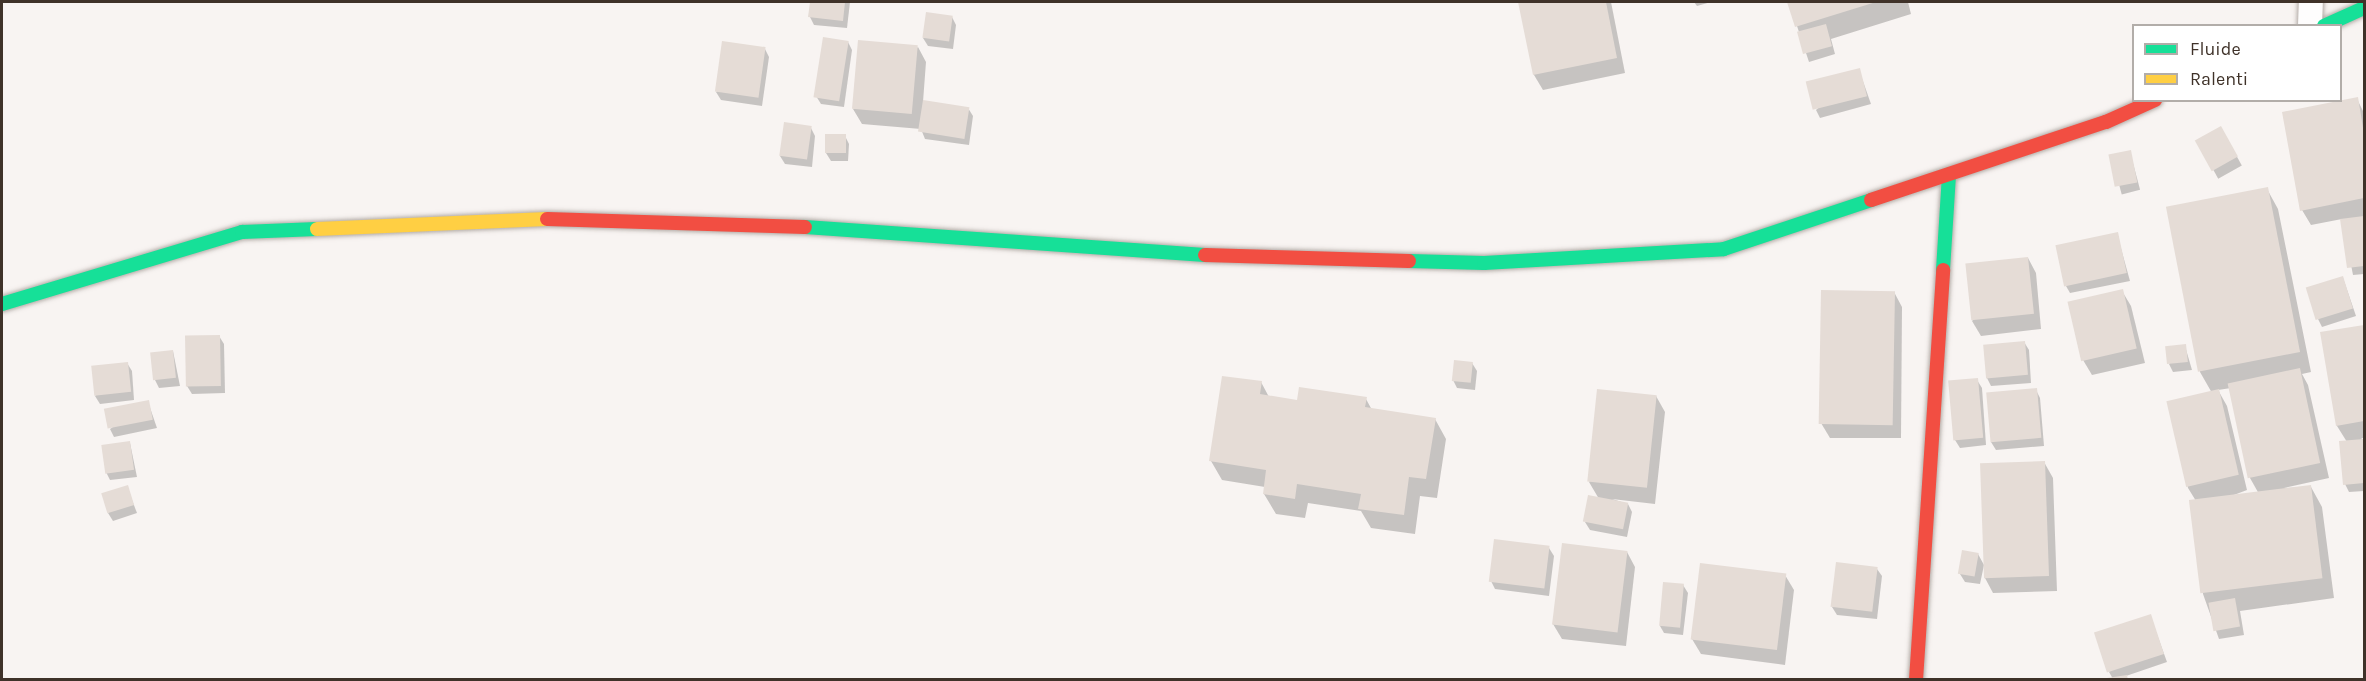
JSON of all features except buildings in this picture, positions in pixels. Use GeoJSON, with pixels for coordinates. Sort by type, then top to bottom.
{"type":"FeatureCollection","features":[{"type":"Feature","properties":{"kind":"main road"},"geometry":{"type":"LineString","coordinates":[[2328,24],[2364,8]]}},
{"type":"Feature","properties":{"kind":"main road"},"geometry":{"type":"LineString","coordinates":[[2,304],[242,232],[539,219],[856,230],[1187,254],[1484,263],[1724,249],[2106,122],[2151,102]]}},
{"type":"Feature","properties":{"kind":"main road"},"geometry":{"type":"LineString","coordinates":[[1916,680],[1949,174]]}},
{"type":"Feature","properties":{"kind":"lane"},"geometry":{"type":"LineString","coordinates":[[2310,24],[2311,2]]}},
{"type":"Feature","properties":{"kind":"traffic: fast"},"geometry":{"type":"LineString","coordinates":[[2328,24],[2364,8]]}},
{"type":"Feature","properties":{"kind":"traffic: fast"},"geometry":{"type":"LineString","coordinates":[[1943,270],[1949,174]]}},
{"type":"Feature","properties":{"kind":"traffic: fast"},"geometry":{"type":"LineString","coordinates":[[1409,261],[1484,263],[1724,249],[1871,200]]}},
{"type":"Feature","properties":{"kind":"traffic: fast"},"geometry":{"type":"LineString","coordinates":[[805,227],[1205,255]]}},
{"type":"Feature","properties":{"kind":"traffic: fast"},"geometry":{"type":"LineString","coordinates":[[2,304],[242,232],[317,229]]}},
{"type":"Feature","properties":{"kind":"traffic: slow"},"geometry":{"type":"LineString","coordinates":[[317,229],[547,219]]}},
{"type":"Feature","properties":{"kind":"traffic: jam"},"geometry":{"type":"LineString","coordinates":[[1871,200],[2106,122],[2151,102]]}},
{"type":"Feature","properties":{"kind":"traffic: jam"},"geometry":{"type":"LineString","coordinates":[[547,219],[805,227]]}},
{"type":"Feature","properties":{"kind":"traffic: jam"},"geometry":{"type":"LineString","coordinates":[[1205,255],[1409,261]]}},
{"type":"Feature","properties":{"kind":"traffic: jam"},"geometry":{"type":"LineString","coordinates":[[1916,680],[1943,270]]}}]}
